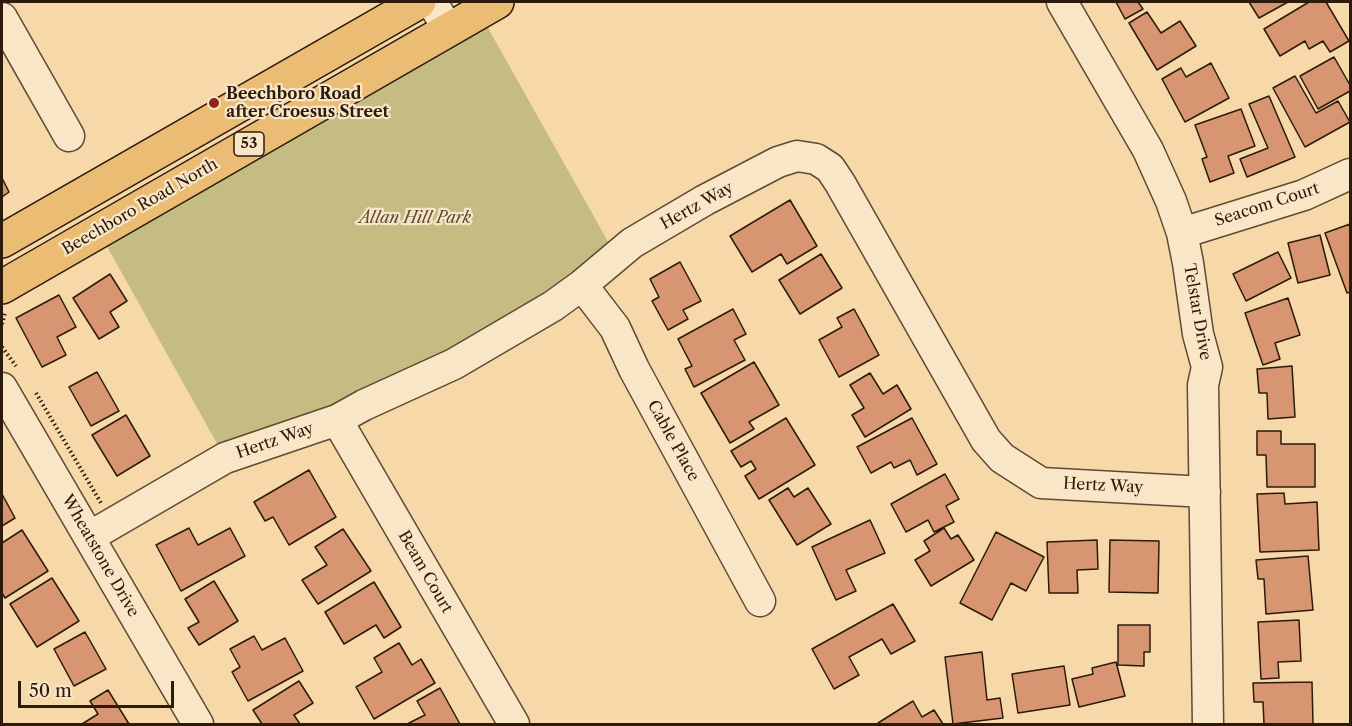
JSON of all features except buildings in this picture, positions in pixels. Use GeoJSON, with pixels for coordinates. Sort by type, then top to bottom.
{"type":"FeatureCollection","features":[{"type":"Feature","properties":{"kind":"main road","name":"53"},"geometry":{"type":"LineString","coordinates":[[2,240],[419,2]]}},
{"type":"Feature","properties":{"kind":"main road","name":"Beechboro Road North"},"geometry":{"type":"LineString","coordinates":[[4,301],[440,15],[497,2]]}},
{"type":"Feature","properties":{"kind":"street","name":"Telstar Drive"},"geometry":{"type":"LineString","coordinates":[[1062,2],[1148,150],[1171,201],[1182,233],[1198,334],[1207,367],[1203,385],[1208,724]]}},
{"type":"Feature","properties":{"kind":"street"},"geometry":{"type":"LineString","coordinates":[[2,18],[69,136]]}},
{"type":"Feature","properties":{"kind":"street","name":"Hertz Way"},"geometry":{"type":"LineString","coordinates":[[89,537],[225,458],[337,420],[364,405],[454,364],[522,326],[582,285],[632,243],[705,200],[778,162],[797,156],[816,159],[830,168],[986,440],[1002,458],[1041,483],[1205,492]]}},
{"type":"Feature","properties":{"kind":"street","name":"Seacom Court"},"geometry":{"type":"LineString","coordinates":[[1182,233],[1304,195],[1350,174]]}},
{"type":"Feature","properties":{"kind":"street","name":"Cable Place"},"geometry":{"type":"LineString","coordinates":[[582,285],[615,328],[634,369],[760,601]]}},
{"type":"Feature","properties":{"kind":"street","name":"Wheatstone Drive"},"geometry":{"type":"LineString","coordinates":[[2,388],[198,724]]}},
{"type":"Feature","properties":{"kind":"street","name":"Beam Court"},"geometry":{"type":"LineString","coordinates":[[337,420],[513,724]]}},
{"type":"Feature","properties":{"kind":"path"},"geometry":{"type":"LineString","coordinates":[[2,324],[4,301]]}},
{"type":"Feature","properties":{"kind":"green space","name":"Allan Hill Park"},"geometry":{"type":"Polygon","coordinates":[[[479,12],[616,256],[553,306],[225,458],[99,232],[479,12]]]}},
{"type":"Feature","properties":{"kind":"place","name":"Beechboro Road after Croesus Street"},"geometry":{"type":"Point","coordinates":[214,103]}}]}
